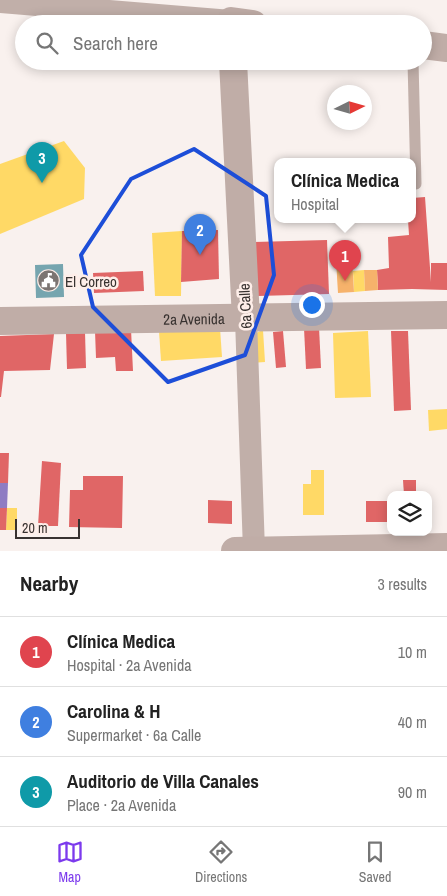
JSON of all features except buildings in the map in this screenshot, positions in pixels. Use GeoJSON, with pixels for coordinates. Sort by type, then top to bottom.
{"type":"FeatureCollection","features":[{"type":"Feature","properties":{"kind":"main road"},"geometry":{"type":"LineString","coordinates":[[432,46],[447,48]]}},
{"type":"Feature","properties":{"kind":"main road","name":"6a Calle"},"geometry":{"type":"LineString","coordinates":[[233,70],[246,319]]}},
{"type":"Feature","properties":{"kind":"main road","name":"2a Avenida"},"geometry":{"type":"LineString","coordinates":[[0,321],[447,315]]}},
{"type":"Feature","properties":{"kind":"main road"},"geometry":{"type":"LineString","coordinates":[[236,551],[447,547]]}},
{"type":"Feature","properties":{"kind":"street"},"geometry":{"type":"LineString","coordinates":[[5,8],[114,15]]}},
{"type":"Feature","properties":{"kind":"street","name":"6a Calle"},"geometry":{"type":"LineString","coordinates":[[246,319],[254,551]]}},
{"type":"Feature","properties":{"kind":"lane"},"geometry":{"type":"LineString","coordinates":[[413,70],[415,158]]}},
{"type":"Feature","properties":{"kind":"highlighted area"},"geometry":{"type":"Polygon","coordinates":[[[194,149],[266,196],[274,275],[245,355],[168,382],[93,307],[81,255],[131,179],[194,149]]]}},
{"type":"Feature","properties":{"kind":"place","name":"Auditorio de Villa Canales"},"geometry":{"type":"Point","coordinates":[42,183]}},
{"type":"Feature","properties":{"kind":"place","name":"Carolina & H"},"geometry":{"type":"Point","coordinates":[200,255]}},
{"type":"Feature","properties":{"kind":"place","name":"El Correo"},"geometry":{"type":"Point","coordinates":[49,281]}},
{"type":"Feature","properties":{"kind":"place","name":"Clínica Medica"},"geometry":{"type":"Point","coordinates":[345,281]}}]}
